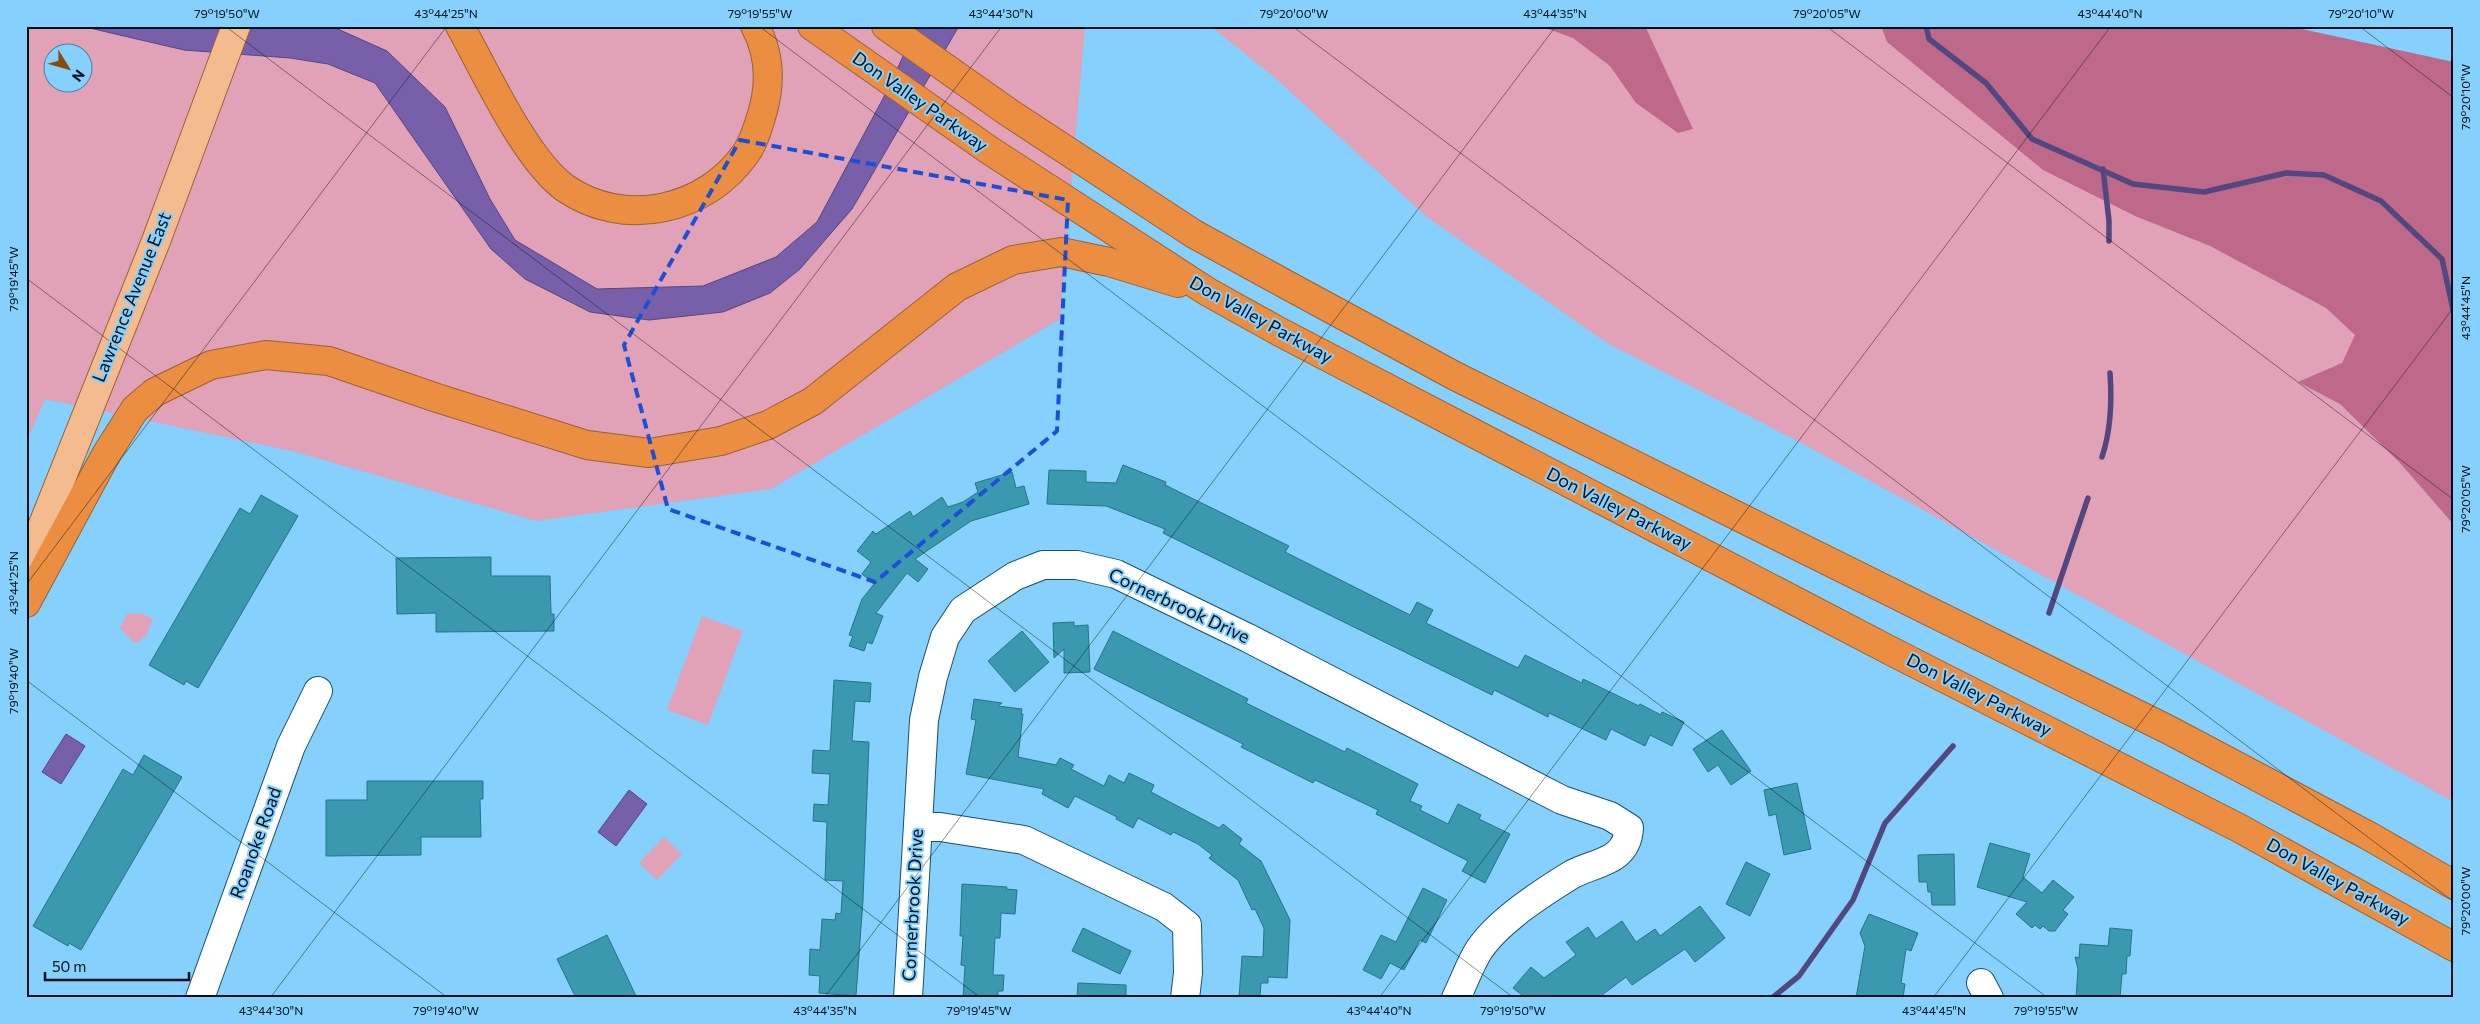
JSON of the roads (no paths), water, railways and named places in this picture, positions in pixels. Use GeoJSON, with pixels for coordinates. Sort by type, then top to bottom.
{"type":"FeatureCollection","features":[{"type":"Feature","properties":{"kind":"highway"},"geometry":{"type":"LineString","coordinates":[[460,26],[527,145],[550,175],[582,197],[622,210],[639,211],[672,206],[702,193],[727,175],[748,150],[758,128],[768,90],[767,57],[763,42],[755,26]]}},
{"type":"Feature","properties":{"kind":"highway"},"geometry":{"type":"LineString","coordinates":[[886,26],[1008,112],[1194,234],[1447,371],[2169,730],[2369,836],[2454,886]]}},
{"type":"Feature","properties":{"kind":"highway","name":"Don Valley Parkway"},"geometry":{"type":"LineString","coordinates":[[819,32],[989,150],[1208,292],[1286,336],[1891,651],[2239,828],[2454,947]]}},
{"type":"Feature","properties":{"kind":"highway"},"geometry":{"type":"LineString","coordinates":[[26,603],[107,453],[135,409],[155,392],[211,364],[266,355],[330,360],[437,398],[587,445],[649,454],[722,441],[768,425],[813,400],[957,287],[1012,260],[1061,252],[1109,262],[1208,292]]}},
{"type":"Feature","properties":{"kind":"main road","name":"Lawrence Avenue East"},"geometry":{"type":"LineString","coordinates":[[26,566],[203,117],[236,26]]}},
{"type":"Feature","properties":{"kind":"street","name":"Cornerbrook Drive"},"geometry":{"type":"LineString","coordinates":[[908,998],[924,720],[932,677],[945,637],[963,610],[1015,576],[1043,565],[1077,564],[1116,574],[1248,638],[1562,800],[1610,816],[1629,828],[1628,839],[1622,849],[1609,859],[1573,874],[1509,919],[1480,949],[1456,998]]}},
{"type":"Feature","properties":{"kind":"street","name":"Roanoke Road"},"geometry":{"type":"LineString","coordinates":[[200,998],[291,746],[318,691]]}},
{"type":"Feature","properties":{"kind":"street"},"geometry":{"type":"LineString","coordinates":[[918,827],[940,827],[1024,840],[1164,907],[1187,925],[1188,973],[1185,998]]}},
{"type":"Feature","properties":{"kind":"waterway"},"geometry":{"type":"LineString","coordinates":[[1926,26],[1929,39],[1986,83],[2032,139],[2133,184],[2204,192],[2286,173],[2324,175],[2381,201],[2442,259],[2454,314]]}},
{"type":"Feature","properties":{"kind":"waterway"},"geometry":{"type":"LineString","coordinates":[[2103,169],[2109,221],[2109,241]]}},
{"type":"Feature","properties":{"kind":"waterway"},"geometry":{"type":"LineString","coordinates":[[2102,457],[2110,415],[2110,373]]}},
{"type":"Feature","properties":{"kind":"waterway"},"geometry":{"type":"LineString","coordinates":[[2049,613],[2088,498]]}},
{"type":"Feature","properties":{"kind":"waterway"},"geometry":{"type":"LineString","coordinates":[[1772,998],[1799,976],[1853,900],[1885,823],[1953,746]]}}]}
